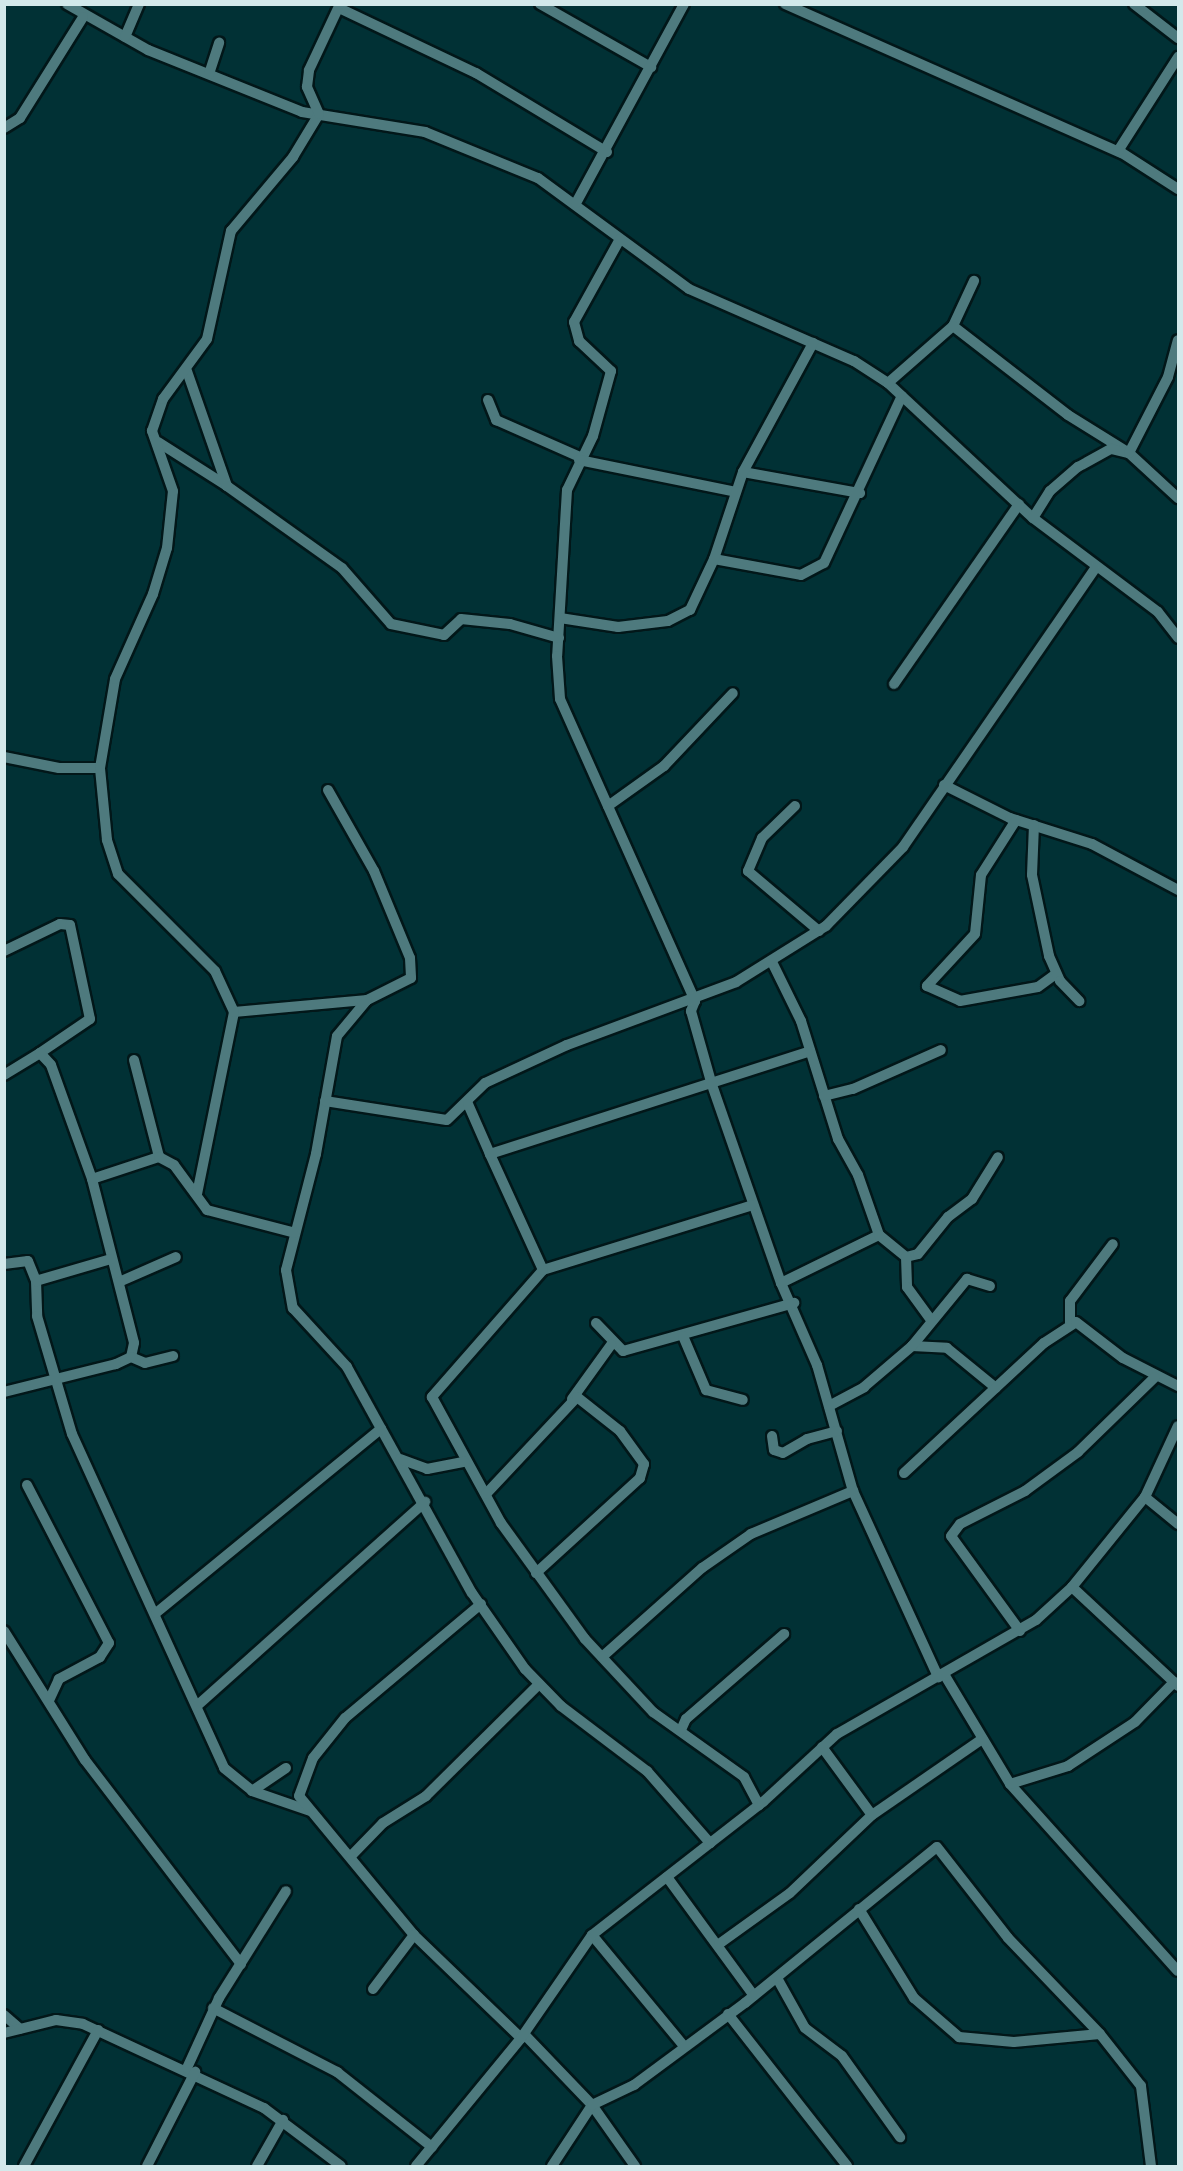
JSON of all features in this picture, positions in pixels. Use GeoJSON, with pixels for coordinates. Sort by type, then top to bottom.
{"type":"FeatureCollection","features":[{"type":"Feature","properties":{"kind":"street"},"geometry":{"type":"LineString","coordinates":[[67,4],[83,16],[125,38],[209,74],[319,114],[425,132],[501,160],[576,203],[620,239],[689,288],[813,343],[888,383],[1034,518],[1095,568],[1158,612],[1179,638]]}},
{"type":"Feature","properties":{"kind":"street"},"geometry":{"type":"LineString","coordinates":[[125,38],[140,4]]}},
{"type":"Feature","properties":{"kind":"street"},"geometry":{"type":"LineString","coordinates":[[540,4],[651,67]]}},
{"type":"Feature","properties":{"kind":"street"},"geometry":{"type":"LineString","coordinates":[[576,203],[607,152],[684,4]]}},
{"type":"Feature","properties":{"kind":"street"},"geometry":{"type":"LineString","coordinates":[[785,4],[1118,151],[1179,189]]}},
{"type":"Feature","properties":{"kind":"street"},"geometry":{"type":"LineString","coordinates":[[1134,4],[1179,38]]}},
{"type":"Feature","properties":{"kind":"street"},"geometry":{"type":"LineString","coordinates":[[319,114],[307,87],[309,70],[340,6],[476,73],[607,152]]}},
{"type":"Feature","properties":{"kind":"street"},"geometry":{"type":"LineString","coordinates":[[4,128],[20,118],[83,16]]}},
{"type":"Feature","properties":{"kind":"street"},"geometry":{"type":"LineString","coordinates":[[209,74],[219,43]]}},
{"type":"Feature","properties":{"kind":"street"},"geometry":{"type":"LineString","coordinates":[[1118,151],[1179,57]]}},
{"type":"Feature","properties":{"kind":"street"},"geometry":{"type":"LineString","coordinates":[[197,1194],[234,1012],[215,971],[118,874],[107,840],[100,768],[115,679],[153,594],[167,548],[173,490],[158,442],[152,431],[163,399],[187,370],[207,339],[231,231],[293,157],[319,114]]}},
{"type":"Feature","properties":{"kind":"street"},"geometry":{"type":"LineString","coordinates":[[620,239],[574,322],[579,341],[610,371],[593,436],[579,458],[567,490],[559,638],[560,699],[693,1006],[712,1085],[781,1283],[794,1303],[837,1431],[853,1491],[941,1676],[1010,1784],[1179,1971]]}},
{"type":"Feature","properties":{"kind":"street"},"geometry":{"type":"LineString","coordinates":[[888,383],[953,326],[974,281]]}},
{"type":"Feature","properties":{"kind":"street"},"geometry":{"type":"LineString","coordinates":[[953,326],[1068,415],[1129,453],[1179,498]]}},
{"type":"Feature","properties":{"kind":"street"},"geometry":{"type":"LineString","coordinates":[[1129,453],[1168,376],[1179,340]]}},
{"type":"Feature","properties":{"kind":"street"},"geometry":{"type":"LineString","coordinates":[[560,618],[606,627],[668,621],[690,610],[714,559],[744,472],[813,343]]}},
{"type":"Feature","properties":{"kind":"street"},"geometry":{"type":"LineString","coordinates":[[187,370],[227,486]]}},
{"type":"Feature","properties":{"kind":"street"},"geometry":{"type":"LineString","coordinates":[[714,559],[811,573],[830,556],[902,396]]}},
{"type":"Feature","properties":{"kind":"street"},"geometry":{"type":"LineString","coordinates":[[488,400],[496,420],[579,458],[736,492]]}},
{"type":"Feature","properties":{"kind":"street"},"geometry":{"type":"LineString","coordinates":[[158,442],[227,486],[342,568],[391,624],[444,635],[461,619],[510,624],[559,638]]}},
{"type":"Feature","properties":{"kind":"street"},"geometry":{"type":"LineString","coordinates":[[1034,518],[1050,491],[1078,466],[1111,449],[1129,453]]}},
{"type":"Feature","properties":{"kind":"street"},"geometry":{"type":"LineString","coordinates":[[744,472],[860,493]]}},
{"type":"Feature","properties":{"kind":"street"},"geometry":{"type":"LineString","coordinates":[[894,684],[1018,504]]}},
{"type":"Feature","properties":{"kind":"street"},"geometry":{"type":"LineString","coordinates":[[325,1101],[447,1120],[468,1104],[485,1083],[680,1004],[693,1006],[772,962],[819,931],[893,860],[1095,568]]}},
{"type":"Feature","properties":{"kind":"street"},"geometry":{"type":"LineString","coordinates":[[608,806],[664,766],[733,693]]}},
{"type":"Feature","properties":{"kind":"street"},"geometry":{"type":"LineString","coordinates":[[4,757],[59,768],[100,768]]}},
{"type":"Feature","properties":{"kind":"street"},"geometry":{"type":"LineString","coordinates":[[944,785],[1016,820],[1092,844],[1179,890]]}},
{"type":"Feature","properties":{"kind":"street"},"geometry":{"type":"LineString","coordinates":[[234,1012],[367,1000],[411,978],[410,958],[374,871],[328,790]]}},
{"type":"Feature","properties":{"kind":"street"},"geometry":{"type":"LineString","coordinates":[[795,806],[762,838],[748,871],[819,931]]}},
{"type":"Feature","properties":{"kind":"street"},"geometry":{"type":"LineString","coordinates":[[1016,820],[981,875],[975,934],[927,986],[960,1001],[1038,987],[1056,974]]}},
{"type":"Feature","properties":{"kind":"street"},"geometry":{"type":"LineString","coordinates":[[1034,825],[1032,875],[1056,974],[1079,1001]]}},
{"type":"Feature","properties":{"kind":"street"},"geometry":{"type":"LineString","coordinates":[[4,951],[60,924],[70,925],[90,1019],[4,1075]]}},
{"type":"Feature","properties":{"kind":"street"},"geometry":{"type":"LineString","coordinates":[[772,962],[810,1052],[824,1096],[879,1235],[906,1257],[907,1287],[927,1323],[929,1346]]}},
{"type":"Feature","properties":{"kind":"street"},"geometry":{"type":"LineString","coordinates":[[367,1000],[337,1036],[325,1101],[286,1270],[293,1308],[347,1367],[425,1502],[480,1604],[539,1684],[647,1771],[710,1843]]}},
{"type":"Feature","properties":{"kind":"street"},"geometry":{"type":"LineString","coordinates":[[824,1096],[853,1089],[941,1050]]}},
{"type":"Feature","properties":{"kind":"street"},"geometry":{"type":"LineString","coordinates":[[490,1154],[554,1130],[712,1085],[810,1052]]}},
{"type":"Feature","properties":{"kind":"street"},"geometry":{"type":"LineString","coordinates":[[40,1053],[51,1065],[92,1179],[134,1343],[131,1357]]}},
{"type":"Feature","properties":{"kind":"street"},"geometry":{"type":"LineString","coordinates":[[134,1060],[159,1157]]}},
{"type":"Feature","properties":{"kind":"street"},"geometry":{"type":"LineString","coordinates":[[468,1104],[543,1270]]}},
{"type":"Feature","properties":{"kind":"street"},"geometry":{"type":"LineString","coordinates":[[92,1179],[159,1157],[174,1165],[207,1210],[295,1233]]}},
{"type":"Feature","properties":{"kind":"street"},"geometry":{"type":"LineString","coordinates":[[906,1257],[918,1254],[972,1199],[998,1157]]}},
{"type":"Feature","properties":{"kind":"street"},"geometry":{"type":"LineString","coordinates":[[753,1205],[543,1270],[482,1344],[434,1389],[432,1397],[464,1462],[536,1573],[602,1657],[631,1692],[744,1777],[759,1805]]}},
{"type":"Feature","properties":{"kind":"street"},"geometry":{"type":"LineString","coordinates":[[781,1283],[879,1235]]}},
{"type":"Feature","properties":{"kind":"street"},"geometry":{"type":"LineString","coordinates":[[1070,1324],[1070,1301],[1113,1245]]}},
{"type":"Feature","properties":{"kind":"street"},"geometry":{"type":"LineString","coordinates":[[119,1282],[176,1257]]}},
{"type":"Feature","properties":{"kind":"street"},"geometry":{"type":"LineString","coordinates":[[36,1281],[111,1258]]}},
{"type":"Feature","properties":{"kind":"street"},"geometry":{"type":"LineString","coordinates":[[4,1264],[27,1261],[36,1281],[37,1317],[72,1434],[198,1705],[224,1767],[252,1791],[310,1811]]}},
{"type":"Feature","properties":{"kind":"street"},"geometry":{"type":"LineString","coordinates":[[829,1406],[864,1387],[912,1346],[927,1323],[967,1279],[990,1286]]}},
{"type":"Feature","properties":{"kind":"street"},"geometry":{"type":"LineString","coordinates":[[596,1323],[611,1345],[622,1351],[683,1336],[794,1303]]}},
{"type":"Feature","properties":{"kind":"street"},"geometry":{"type":"LineString","coordinates":[[904,1473],[996,1388],[1070,1324],[1083,1323],[1155,1377],[1179,1386]]}},
{"type":"Feature","properties":{"kind":"street"},"geometry":{"type":"LineString","coordinates":[[683,1336],[706,1390],[743,1400]]}},
{"type":"Feature","properties":{"kind":"street"},"geometry":{"type":"LineString","coordinates":[[486,1494],[573,1399],[611,1345]]}},
{"type":"Feature","properties":{"kind":"street"},"geometry":{"type":"LineString","coordinates":[[912,1346],[947,1348],[996,1388]]}},
{"type":"Feature","properties":{"kind":"street"},"geometry":{"type":"LineString","coordinates":[[4,1392],[55,1380],[131,1357],[145,1363],[173,1356]]}},
{"type":"Feature","properties":{"kind":"street"},"geometry":{"type":"LineString","coordinates":[[1020,1630],[951,1536],[960,1524],[1025,1491],[1078,1452],[1155,1377]]}},
{"type":"Feature","properties":{"kind":"street"},"geometry":{"type":"LineString","coordinates":[[536,1573],[644,1472],[644,1464],[620,1431],[583,1400],[573,1399]]}},
{"type":"Feature","properties":{"kind":"street"},"geometry":{"type":"LineString","coordinates":[[416,2166],[523,2036],[592,1935],[759,1805],[822,1747],[866,1714],[941,1676],[1020,1630],[1072,1587],[1145,1497],[1179,1426]]}},
{"type":"Feature","properties":{"kind":"street"},"geometry":{"type":"LineString","coordinates":[[156,1613],[381,1429]]}},
{"type":"Feature","properties":{"kind":"street"},"geometry":{"type":"LineString","coordinates":[[772,1436],[774,1450],[783,1453],[807,1439],[837,1431]]}},
{"type":"Feature","properties":{"kind":"street"},"geometry":{"type":"LineString","coordinates":[[400,1459],[427,1468],[464,1462]]}},
{"type":"Feature","properties":{"kind":"street"},"geometry":{"type":"LineString","coordinates":[[417,1488],[427,1468]]}},
{"type":"Feature","properties":{"kind":"street"},"geometry":{"type":"LineString","coordinates":[[27,1485],[109,1643],[100,1657],[59,1679],[49,1700]]}},
{"type":"Feature","properties":{"kind":"street"},"geometry":{"type":"LineString","coordinates":[[602,1657],[702,1568],[751,1534],[853,1491]]}},
{"type":"Feature","properties":{"kind":"street"},"geometry":{"type":"LineString","coordinates":[[1145,1497],[1179,1524]]}},
{"type":"Feature","properties":{"kind":"street"},"geometry":{"type":"LineString","coordinates":[[198,1705],[425,1502]]}},
{"type":"Feature","properties":{"kind":"street"},"geometry":{"type":"LineString","coordinates":[[1010,1784],[1068,1766],[1135,1722],[1176,1684],[1072,1587]]}},
{"type":"Feature","properties":{"kind":"street"},"geometry":{"type":"LineString","coordinates":[[480,1604],[330,1735],[299,1786],[310,1811],[351,1856],[414,1935],[523,2036],[592,2105],[635,2166]]}},
{"type":"Feature","properties":{"kind":"street"},"geometry":{"type":"LineString","coordinates":[[4,1631],[85,1760],[241,1964]]}},
{"type":"Feature","properties":{"kind":"street"},"geometry":{"type":"LineString","coordinates":[[681,1730],[686,1719],[784,1634]]}},
{"type":"Feature","properties":{"kind":"street"},"geometry":{"type":"LineString","coordinates":[[351,1856],[383,1823],[426,1796],[539,1684]]}},
{"type":"Feature","properties":{"kind":"street"},"geometry":{"type":"LineString","coordinates":[[719,1944],[790,1893],[872,1815],[982,1739]]}},
{"type":"Feature","properties":{"kind":"street"},"geometry":{"type":"LineString","coordinates":[[822,1747],[872,1815]]}},
{"type":"Feature","properties":{"kind":"street"},"geometry":{"type":"LineString","coordinates":[[252,1791],[286,1768]]}},
{"type":"Feature","properties":{"kind":"street"},"geometry":{"type":"LineString","coordinates":[[552,2166],[592,2105],[634,2085],[683,2045],[754,1996],[937,1847],[1008,1938],[1100,2034],[1141,2086],[1150,2166]]}},
{"type":"Feature","properties":{"kind":"street"},"geometry":{"type":"LineString","coordinates":[[667,1876],[719,1944],[754,1996]]}},
{"type":"Feature","properties":{"kind":"street"},"geometry":{"type":"LineString","coordinates":[[149,2166],[191,2070],[213,2008],[286,1891]]}},
{"type":"Feature","properties":{"kind":"street"},"geometry":{"type":"LineString","coordinates":[[859,1909],[914,1998],[959,2037],[1014,2042],[1100,2034]]}},
{"type":"Feature","properties":{"kind":"street"},"geometry":{"type":"LineString","coordinates":[[374,1989],[414,1935]]}},
{"type":"Feature","properties":{"kind":"street"},"geometry":{"type":"LineString","coordinates":[[592,1935],[683,2045]]}},
{"type":"Feature","properties":{"kind":"street"},"geometry":{"type":"LineString","coordinates":[[777,1978],[805,2028],[842,2056],[900,2137]]}},
{"type":"Feature","properties":{"kind":"street"},"geometry":{"type":"LineString","coordinates":[[213,2008],[337,2072],[432,2147]]}},
{"type":"Feature","properties":{"kind":"street"},"geometry":{"type":"LineString","coordinates":[[728,2014],[847,2166]]}},
{"type":"Feature","properties":{"kind":"street"},"geometry":{"type":"LineString","coordinates":[[4,2015],[20,2029]]}},
{"type":"Feature","properties":{"kind":"street"},"geometry":{"type":"LineString","coordinates":[[4,2033],[56,2020],[98,2030],[191,2070],[283,2120],[341,2166]]}},
{"type":"Feature","properties":{"kind":"street"},"geometry":{"type":"LineString","coordinates":[[24,2166],[98,2030]]}},
{"type":"Feature","properties":{"kind":"street"},"geometry":{"type":"LineString","coordinates":[[257,2166],[283,2120]]}}]}
